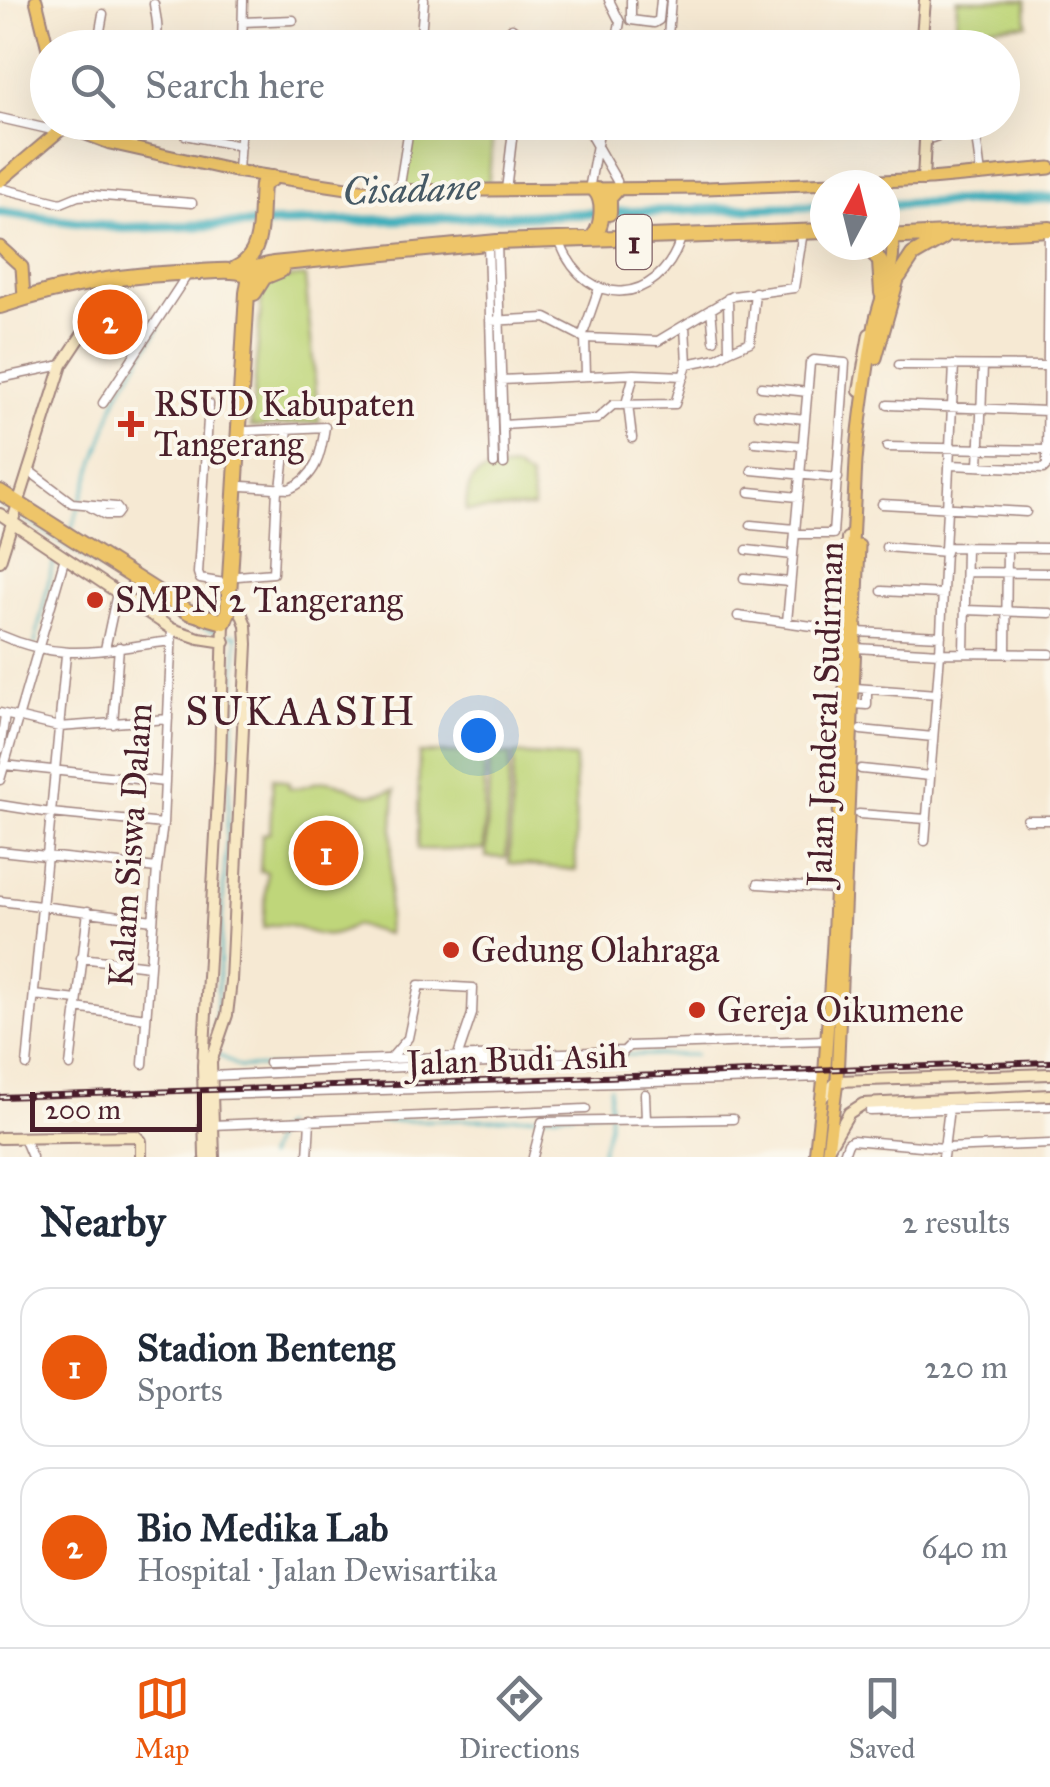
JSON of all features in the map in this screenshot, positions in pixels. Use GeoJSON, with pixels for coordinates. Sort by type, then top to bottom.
{"type":"FeatureCollection","features":[{"type":"Feature","properties":{"kind":"highway"},"geometry":{"type":"LineString","coordinates":[[0,306],[91,280],[223,271],[245,264],[256,245],[270,182]]}},
{"type":"Feature","properties":{"kind":"highway"},"geometry":{"type":"LineString","coordinates":[[605,191],[605,231]]}},
{"type":"Feature","properties":{"kind":"highway"},"geometry":{"type":"LineString","coordinates":[[900,234],[1050,225]]}},
{"type":"Feature","properties":{"kind":"highway"},"geometry":{"type":"LineString","coordinates":[[900,233],[1050,225]]}},
{"type":"Feature","properties":{"kind":"highway","name":"1"},"geometry":{"type":"LineString","coordinates":[[256,278],[605,231],[797,236]]}},
{"type":"Feature","properties":{"kind":"highway"},"geometry":{"type":"LineString","coordinates":[[899,276],[913,255],[954,233]]}},
{"type":"Feature","properties":{"kind":"highway","name":"1"},"geometry":{"type":"LineString","coordinates":[[256,278],[272,272],[493,246],[810,235]]}},
{"type":"Feature","properties":{"kind":"highway"},"geometry":{"type":"LineString","coordinates":[[225,633],[239,607],[234,580],[256,278],[262,258],[256,245]]}},
{"type":"Feature","properties":{"kind":"highway"},"geometry":{"type":"LineString","coordinates":[[879,260],[882,293]]}},
{"type":"Feature","properties":{"kind":"highway"},"geometry":{"type":"LineString","coordinates":[[223,271],[233,280],[256,278]]}},
{"type":"Feature","properties":{"kind":"highway"},"geometry":{"type":"LineString","coordinates":[[225,633],[243,486],[256,278]]}},
{"type":"Feature","properties":{"kind":"highway"},"geometry":{"type":"LineString","coordinates":[[0,492],[225,633]]}},
{"type":"Feature","properties":{"kind":"main road"},"geometry":{"type":"LineString","coordinates":[[36,0],[43,30]]}},
{"type":"Feature","properties":{"kind":"main road"},"geometry":{"type":"LineString","coordinates":[[924,30],[927,0]]}},
{"type":"Feature","properties":{"kind":"main road"},"geometry":{"type":"LineString","coordinates":[[0,185],[52,140]]}},
{"type":"Feature","properties":{"kind":"main road"},"geometry":{"type":"LineString","coordinates":[[106,140],[270,182],[354,191],[605,191],[926,180],[1050,168]]}},
{"type":"Feature","properties":{"kind":"main road"},"geometry":{"type":"LineString","coordinates":[[926,180],[928,140]]}},
{"type":"Feature","properties":{"kind":"main road"},"geometry":{"type":"LineString","coordinates":[[926,180],[932,140]]}},
{"type":"Feature","properties":{"kind":"main road"},"geometry":{"type":"LineString","coordinates":[[0,247],[22,267],[24,298]]}},
{"type":"Feature","properties":{"kind":"main road","name":"Jalan Jenderal Sudirman"},"geometry":{"type":"LineString","coordinates":[[814,1157],[826,1144],[854,704],[861,689],[849,591],[860,412],[875,321],[891,260]]}},
{"type":"Feature","properties":{"kind":"main road"},"geometry":{"type":"LineString","coordinates":[[0,562],[62,365],[121,276]]}},
{"type":"Feature","properties":{"kind":"main road","name":"Jalan Jenderal Sudirman"},"geometry":{"type":"LineString","coordinates":[[826,1144],[822,1099],[830,1079],[827,1040],[835,889],[868,404],[899,276]]}},
{"type":"Feature","properties":{"kind":"main road"},"geometry":{"type":"LineString","coordinates":[[0,514],[172,635],[200,638],[225,633],[215,890],[203,1066],[205,1157]]}},
{"type":"Feature","properties":{"kind":"main road"},"geometry":{"type":"LineString","coordinates":[[214,1157],[211,1060],[228,1009],[242,763],[247,644],[246,625],[239,607]]}},
{"type":"Feature","properties":{"kind":"main road"},"geometry":{"type":"LineString","coordinates":[[220,763],[242,763]]}},
{"type":"Feature","properties":{"kind":"main road"},"geometry":{"type":"LineString","coordinates":[[215,890],[232,892]]}},
{"type":"Feature","properties":{"kind":"main road"},"geometry":{"type":"LineString","coordinates":[[210,979],[229,981]]}},
{"type":"Feature","properties":{"kind":"main road"},"geometry":{"type":"LineString","coordinates":[[830,1079],[1050,1074]]}},
{"type":"Feature","properties":{"kind":"main road"},"geometry":{"type":"LineString","coordinates":[[826,1144],[849,1113],[863,1104],[1050,1095]]}},
{"type":"Feature","properties":{"kind":"main road"},"geometry":{"type":"LineString","coordinates":[[0,1138],[136,1136],[141,1141],[141,1157]]}},
{"type":"Feature","properties":{"kind":"street"},"geometry":{"type":"LineString","coordinates":[[243,0],[243,30]]}},
{"type":"Feature","properties":{"kind":"street"},"geometry":{"type":"LineString","coordinates":[[422,30],[424,0]]}},
{"type":"Feature","properties":{"kind":"street"},"geometry":{"type":"LineString","coordinates":[[610,0],[620,22],[619,30]]}},
{"type":"Feature","properties":{"kind":"street"},"geometry":{"type":"LineString","coordinates":[[630,0],[631,20],[656,23],[660,20],[661,0]]}},
{"type":"Feature","properties":{"kind":"street"},"geometry":{"type":"LineString","coordinates":[[669,30],[671,0]]}},
{"type":"Feature","properties":{"kind":"street"},"geometry":{"type":"LineString","coordinates":[[154,4],[158,30]]}},
{"type":"Feature","properties":{"kind":"street"},"geometry":{"type":"LineString","coordinates":[[100,30],[103,14]]}},
{"type":"Feature","properties":{"kind":"street"},"geometry":{"type":"LineString","coordinates":[[243,22],[293,20]]}},
{"type":"Feature","properties":{"kind":"street"},"geometry":{"type":"LineString","coordinates":[[0,118],[30,123]]}},
{"type":"Feature","properties":{"kind":"street"},"geometry":{"type":"LineString","coordinates":[[132,140],[132,148]]}},
{"type":"Feature","properties":{"kind":"street"},"geometry":{"type":"LineString","coordinates":[[210,140],[240,146]]}},
{"type":"Feature","properties":{"kind":"street"},"geometry":{"type":"LineString","coordinates":[[238,172],[240,140]]}},
{"type":"Feature","properties":{"kind":"street"},"geometry":{"type":"LineString","coordinates":[[400,191],[407,140]]}},
{"type":"Feature","properties":{"kind":"street"},"geometry":{"type":"LineString","coordinates":[[506,190],[512,140]]}},
{"type":"Feature","properties":{"kind":"street"},"geometry":{"type":"LineString","coordinates":[[592,140],[605,191]]}},
{"type":"Feature","properties":{"kind":"street"},"geometry":{"type":"LineString","coordinates":[[597,140],[605,191]]}},
{"type":"Feature","properties":{"kind":"street"},"geometry":{"type":"LineString","coordinates":[[977,140],[982,174]]}},
{"type":"Feature","properties":{"kind":"street"},"geometry":{"type":"LineString","coordinates":[[0,185],[60,204],[91,195],[192,203]]}},
{"type":"Feature","properties":{"kind":"street"},"geometry":{"type":"LineString","coordinates":[[951,465],[1046,468],[1050,225]]}},
{"type":"Feature","properties":{"kind":"street"},"geometry":{"type":"LineString","coordinates":[[494,321],[546,318],[584,338],[658,341],[728,298],[794,288],[797,236]]}},
{"type":"Feature","properties":{"kind":"street"},"geometry":{"type":"LineString","coordinates":[[560,245],[580,277],[599,288],[618,292],[640,289],[659,278],[673,261],[680,240]]}},
{"type":"Feature","properties":{"kind":"street"},"geometry":{"type":"LineString","coordinates":[[493,246],[494,464]]}},
{"type":"Feature","properties":{"kind":"street"},"geometry":{"type":"LineString","coordinates":[[103,403],[189,272]]}},
{"type":"Feature","properties":{"kind":"street"},"geometry":{"type":"LineString","coordinates":[[586,376],[584,338],[599,288]]}},
{"type":"Feature","properties":{"kind":"street"},"geometry":{"type":"LineString","coordinates":[[686,364],[717,358],[750,342],[755,292]]}},
{"type":"Feature","properties":{"kind":"street"},"geometry":{"type":"LineString","coordinates":[[728,298],[729,352]]}},
{"type":"Feature","properties":{"kind":"street"},"geometry":{"type":"LineString","coordinates":[[711,309],[714,340]]}},
{"type":"Feature","properties":{"kind":"street"},"geometry":{"type":"LineString","coordinates":[[494,321],[504,464]]}},
{"type":"Feature","properties":{"kind":"street"},"geometry":{"type":"LineString","coordinates":[[503,426],[596,418],[614,405],[675,404],[686,364],[685,326]]}},
{"type":"Feature","properties":{"kind":"street"},"geometry":{"type":"LineString","coordinates":[[751,524],[795,531],[832,535],[846,364],[814,360],[810,363],[808,392],[805,419],[803,446],[800,474],[798,496],[795,531],[793,554],[790,582],[787,622]]}},
{"type":"Feature","properties":{"kind":"street"},"geometry":{"type":"LineString","coordinates":[[0,378],[62,365]]}},
{"type":"Feature","properties":{"kind":"street"},"geometry":{"type":"LineString","coordinates":[[898,365],[1048,366]]}},
{"type":"Feature","properties":{"kind":"street"},"geometry":{"type":"LineString","coordinates":[[925,841],[940,653],[954,365]]}},
{"type":"Feature","properties":{"kind":"street"},"geometry":{"type":"LineString","coordinates":[[979,466],[984,366]]}},
{"type":"Feature","properties":{"kind":"street"},"geometry":{"type":"LineString","coordinates":[[501,380],[634,374],[684,376]]}},
{"type":"Feature","properties":{"kind":"street"},"geometry":{"type":"LineString","coordinates":[[632,438],[627,404],[634,374]]}},
{"type":"Feature","properties":{"kind":"street"},"geometry":{"type":"LineString","coordinates":[[762,387],[808,392]]}},
{"type":"Feature","properties":{"kind":"street"},"geometry":{"type":"LineString","coordinates":[[208,404],[198,573],[200,580],[206,582],[272,574],[288,429]]}},
{"type":"Feature","properties":{"kind":"street"},"geometry":{"type":"LineString","coordinates":[[888,404],[1048,411]]}},
{"type":"Feature","properties":{"kind":"street"},"geometry":{"type":"LineString","coordinates":[[758,414],[805,419]]}},
{"type":"Feature","properties":{"kind":"street"},"geometry":{"type":"LineString","coordinates":[[243,486],[296,486],[313,470],[321,454],[325,427],[246,431]]}},
{"type":"Feature","properties":{"kind":"street"},"geometry":{"type":"LineString","coordinates":[[755,442],[803,446]]}},
{"type":"Feature","properties":{"kind":"street"},"geometry":{"type":"LineString","coordinates":[[886,446],[1048,447]]}},
{"type":"Feature","properties":{"kind":"street"},"geometry":{"type":"LineString","coordinates":[[28,470],[39,481],[82,506]]}},
{"type":"Feature","properties":{"kind":"street"},"geometry":{"type":"LineString","coordinates":[[752,470],[838,478]]}},
{"type":"Feature","properties":{"kind":"street"},"geometry":{"type":"LineString","coordinates":[[750,492],[798,496]]}},
{"type":"Feature","properties":{"kind":"street"},"geometry":{"type":"LineString","coordinates":[[882,504],[1026,512]]}},
{"type":"Feature","properties":{"kind":"street"},"geometry":{"type":"LineString","coordinates":[[886,547],[1050,548]]}},
{"type":"Feature","properties":{"kind":"street"},"geometry":{"type":"LineString","coordinates":[[964,654],[966,547]]}},
{"type":"Feature","properties":{"kind":"street"},"geometry":{"type":"LineString","coordinates":[[1006,548],[1006,653]]}},
{"type":"Feature","properties":{"kind":"street"},"geometry":{"type":"LineString","coordinates":[[747,550],[793,554]]}},
{"type":"Feature","properties":{"kind":"street"},"geometry":{"type":"LineString","coordinates":[[0,749],[61,554]]}},
{"type":"Feature","properties":{"kind":"street"},"geometry":{"type":"LineString","coordinates":[[966,572],[1050,573]]}},
{"type":"Feature","properties":{"kind":"street"},"geometry":{"type":"LineString","coordinates":[[744,578],[790,582]]}},
{"type":"Feature","properties":{"kind":"street"},"geometry":{"type":"LineString","coordinates":[[882,591],[943,594]]}},
{"type":"Feature","properties":{"kind":"street"},"geometry":{"type":"LineString","coordinates":[[106,649],[117,593]]}},
{"type":"Feature","properties":{"kind":"street"},"geometry":{"type":"LineString","coordinates":[[965,610],[1050,613]]}},
{"type":"Feature","properties":{"kind":"street"},"geometry":{"type":"LineString","coordinates":[[738,616],[852,632],[941,636]]}},
{"type":"Feature","properties":{"kind":"street"},"geometry":{"type":"LineString","coordinates":[[0,635],[34,649],[66,654],[120,648],[172,635]]}},
{"type":"Feature","properties":{"kind":"street","name":"Kalam Siswa Dalam"},"geometry":{"type":"LineString","coordinates":[[143,1064],[163,824],[172,635]]}},
{"type":"Feature","properties":{"kind":"street"},"geometry":{"type":"LineString","coordinates":[[113,724],[120,648]]}},
{"type":"Feature","properties":{"kind":"street"},"geometry":{"type":"LineString","coordinates":[[856,648],[1050,654]]}},
{"type":"Feature","properties":{"kind":"street"},"geometry":{"type":"LineString","coordinates":[[26,1065],[66,654]]}},
{"type":"Feature","properties":{"kind":"street"},"geometry":{"type":"LineString","coordinates":[[861,689],[937,694]]}},
{"type":"Feature","properties":{"kind":"street"},"geometry":{"type":"LineString","coordinates":[[9,717],[59,728],[168,718]]}},
{"type":"Feature","properties":{"kind":"street"},"geometry":{"type":"LineString","coordinates":[[0,780],[9,717]]}},
{"type":"Feature","properties":{"kind":"street"},"geometry":{"type":"LineString","coordinates":[[862,730],[933,737]]}},
{"type":"Feature","properties":{"kind":"street"},"geometry":{"type":"LineString","coordinates":[[4,765],[165,782]]}},
{"type":"Feature","properties":{"kind":"street"},"geometry":{"type":"LineString","coordinates":[[860,769],[930,776]]}},
{"type":"Feature","properties":{"kind":"street"},"geometry":{"type":"LineString","coordinates":[[0,805],[163,824]]}},
{"type":"Feature","properties":{"kind":"street"},"geometry":{"type":"LineString","coordinates":[[859,814],[926,819]]}},
{"type":"Feature","properties":{"kind":"street"},"geometry":{"type":"LineString","coordinates":[[1027,820],[1050,820]]}},
{"type":"Feature","properties":{"kind":"street"},"geometry":{"type":"LineString","coordinates":[[0,851],[157,868]]}},
{"type":"Feature","properties":{"kind":"street"},"geometry":{"type":"LineString","coordinates":[[758,884],[835,889]]}},
{"type":"Feature","properties":{"kind":"street"},"geometry":{"type":"LineString","coordinates":[[0,901],[153,920]]}},
{"type":"Feature","properties":{"kind":"street"},"geometry":{"type":"LineString","coordinates":[[70,1066],[88,911]]}},
{"type":"Feature","properties":{"kind":"street"},"geometry":{"type":"LineString","coordinates":[[81,958],[150,966]]}},
{"type":"Feature","properties":{"kind":"street"},"geometry":{"type":"LineString","coordinates":[[390,1059],[408,1038],[419,985],[473,988],[472,1014],[458,1054]]}},
{"type":"Feature","properties":{"kind":"street"},"geometry":{"type":"LineString","coordinates":[[34,995],[146,1018]]}},
{"type":"Feature","properties":{"kind":"street"},"geometry":{"type":"LineString","coordinates":[[211,1076],[374,1064],[621,1056],[629,1046],[827,1040]]}},
{"type":"Feature","properties":{"kind":"street"},"geometry":{"type":"LineString","coordinates":[[269,1063],[374,1064],[390,1059],[458,1054],[535,1057]]}},
{"type":"Feature","properties":{"kind":"street"},"geometry":{"type":"LineString","coordinates":[[211,1060],[229,1076]]}},
{"type":"Feature","properties":{"kind":"street"},"geometry":{"type":"LineString","coordinates":[[304,1072],[313,1061]]}},
{"type":"Feature","properties":{"kind":"street","name":"Jalan Budi Asih"},"geometry":{"type":"LineString","coordinates":[[212,1095],[830,1079]]}},
{"type":"Feature","properties":{"kind":"street"},"geometry":{"type":"LineString","coordinates":[[645,1094],[646,1120]]}},
{"type":"Feature","properties":{"kind":"street"},"geometry":{"type":"LineString","coordinates":[[870,1110],[1050,1106]]}},
{"type":"Feature","properties":{"kind":"street"},"geometry":{"type":"LineString","coordinates":[[943,1153],[949,1108]]}},
{"type":"Feature","properties":{"kind":"street"},"geometry":{"type":"LineString","coordinates":[[212,1125],[586,1109]]}},
{"type":"Feature","properties":{"kind":"street"},"geometry":{"type":"LineString","coordinates":[[533,1157],[542,1122],[733,1119]]}},
{"type":"Feature","properties":{"kind":"street"},"geometry":{"type":"LineString","coordinates":[[308,1157],[309,1122]]}},
{"type":"Feature","properties":{"kind":"street"},"geometry":{"type":"LineString","coordinates":[[24,1138],[32,1157]]}},
{"type":"Feature","properties":{"kind":"street"},"geometry":{"type":"LineString","coordinates":[[843,1157],[848,1143],[858,1140],[921,1146],[943,1153],[1050,1144]]}},
{"type":"Feature","properties":{"kind":"street"},"geometry":{"type":"LineString","coordinates":[[920,1157],[921,1146]]}},
{"type":"Feature","properties":{"kind":"green space"},"geometry":{"type":"Polygon","coordinates":[[[957,0],[1026,0],[1027,24],[986,30],[920,30],[956,29],[957,0]]]}},
{"type":"Feature","properties":{"kind":"green space"},"geometry":{"type":"Polygon","coordinates":[[[410,140],[492,140],[488,187],[402,192],[410,140]]]}},
{"type":"Feature","properties":{"kind":"green space"},"geometry":{"type":"Polygon","coordinates":[[[305,276],[319,422],[251,427],[262,291],[274,279],[305,276]]]}},
{"type":"Feature","properties":{"kind":"green space"},"geometry":{"type":"Polygon","coordinates":[[[515,468],[530,479],[534,508],[466,511],[469,488],[477,475],[515,468]]]}},
{"type":"Feature","properties":{"kind":"green space"},"geometry":{"type":"Polygon","coordinates":[[[419,753],[485,753],[484,850],[418,849],[419,753]]]}},
{"type":"Feature","properties":{"kind":"green space"},"geometry":{"type":"Polygon","coordinates":[[[490,754],[510,755],[506,858],[486,857],[490,754]]]}},
{"type":"Feature","properties":{"kind":"green space"},"geometry":{"type":"Polygon","coordinates":[[[514,754],[575,758],[576,870],[509,863],[514,754]]]}},
{"type":"Feature","properties":{"kind":"green space"},"geometry":{"type":"Polygon","coordinates":[[[273,778],[289,783],[289,788],[327,781],[368,795],[395,790],[387,934],[354,925],[329,935],[288,926],[263,928],[267,872],[260,871],[262,835],[270,832],[273,778]]]}},
{"type":"Feature","properties":{"kind":"waterway","name":"Cisadane"},"geometry":{"type":"LineString","coordinates":[[900,204],[1050,198]]}},
{"type":"Feature","properties":{"kind":"waterway","name":"Cisadane"},"geometry":{"type":"LineString","coordinates":[[0,212],[123,228],[810,206]]}},
{"type":"Feature","properties":{"kind":"waterway"},"geometry":{"type":"LineString","coordinates":[[71,530],[118,394],[160,327]]}},
{"type":"Feature","properties":{"kind":"waterway"},"geometry":{"type":"LineString","coordinates":[[0,504],[12,511]]}},
{"type":"Feature","properties":{"kind":"waterway"},"geometry":{"type":"LineString","coordinates":[[19,515],[168,612],[217,632]]}},
{"type":"Feature","properties":{"kind":"waterway"},"geometry":{"type":"LineString","coordinates":[[35,644],[52,566],[58,555]]}},
{"type":"Feature","properties":{"kind":"waterway"},"geometry":{"type":"LineString","coordinates":[[230,634],[237,636],[233,753]]}},
{"type":"Feature","properties":{"kind":"waterway"},"geometry":{"type":"LineString","coordinates":[[0,765],[5,748]]}},
{"type":"Feature","properties":{"kind":"waterway"},"geometry":{"type":"LineString","coordinates":[[215,1036],[230,779]]}},
{"type":"Feature","properties":{"kind":"waterway"},"geometry":{"type":"LineString","coordinates":[[218,1054],[239,1067],[336,1066]]}},
{"type":"Feature","properties":{"kind":"waterway"},"geometry":{"type":"LineString","coordinates":[[624,1055],[695,1055]]}},
{"type":"Feature","properties":{"kind":"waterway"},"geometry":{"type":"LineString","coordinates":[[364,1066],[396,1062]]}},
{"type":"Feature","properties":{"kind":"waterway"},"geometry":{"type":"LineString","coordinates":[[600,1157],[609,1125],[610,1087]]}},
{"type":"Feature","properties":{"kind":"waterway"},"geometry":{"type":"LineString","coordinates":[[585,1112],[609,1110]]}},
{"type":"Feature","properties":{"kind":"waterway"},"geometry":{"type":"LineString","coordinates":[[356,1122],[573,1113]]}},
{"type":"Feature","properties":{"kind":"waterway"},"geometry":{"type":"LineString","coordinates":[[267,1157],[275,1133],[283,1125]]}},
{"type":"Feature","properties":{"kind":"railway"},"geometry":{"type":"LineString","coordinates":[[0,1097],[1050,1062]]}},
{"type":"Feature","properties":{"kind":"place","name":"Bio Medika Lab"},"geometry":{"type":"Point","coordinates":[110,322]}},
{"type":"Feature","properties":{"kind":"place","name":"RSUD Kabupaten Tangerang"},"geometry":{"type":"Point","coordinates":[131,424]}},
{"type":"Feature","properties":{"kind":"place","name":"SMPN 2 Tangerang"},"geometry":{"type":"Point","coordinates":[95,600]}},
{"type":"Feature","properties":{"kind":"place","name":"Stadion Benteng"},"geometry":{"type":"Point","coordinates":[326,853]}},
{"type":"Feature","properties":{"kind":"place","name":"Gedung Olahraga"},"geometry":{"type":"Point","coordinates":[451,950]}},
{"type":"Feature","properties":{"kind":"place","name":"Gereja Oikumene"},"geometry":{"type":"Point","coordinates":[697,1010]}},
{"type":"Feature","properties":{"kind":"district","name":"SUKAASIH"},"geometry":{"type":"Point","coordinates":[301,711]}}]}
